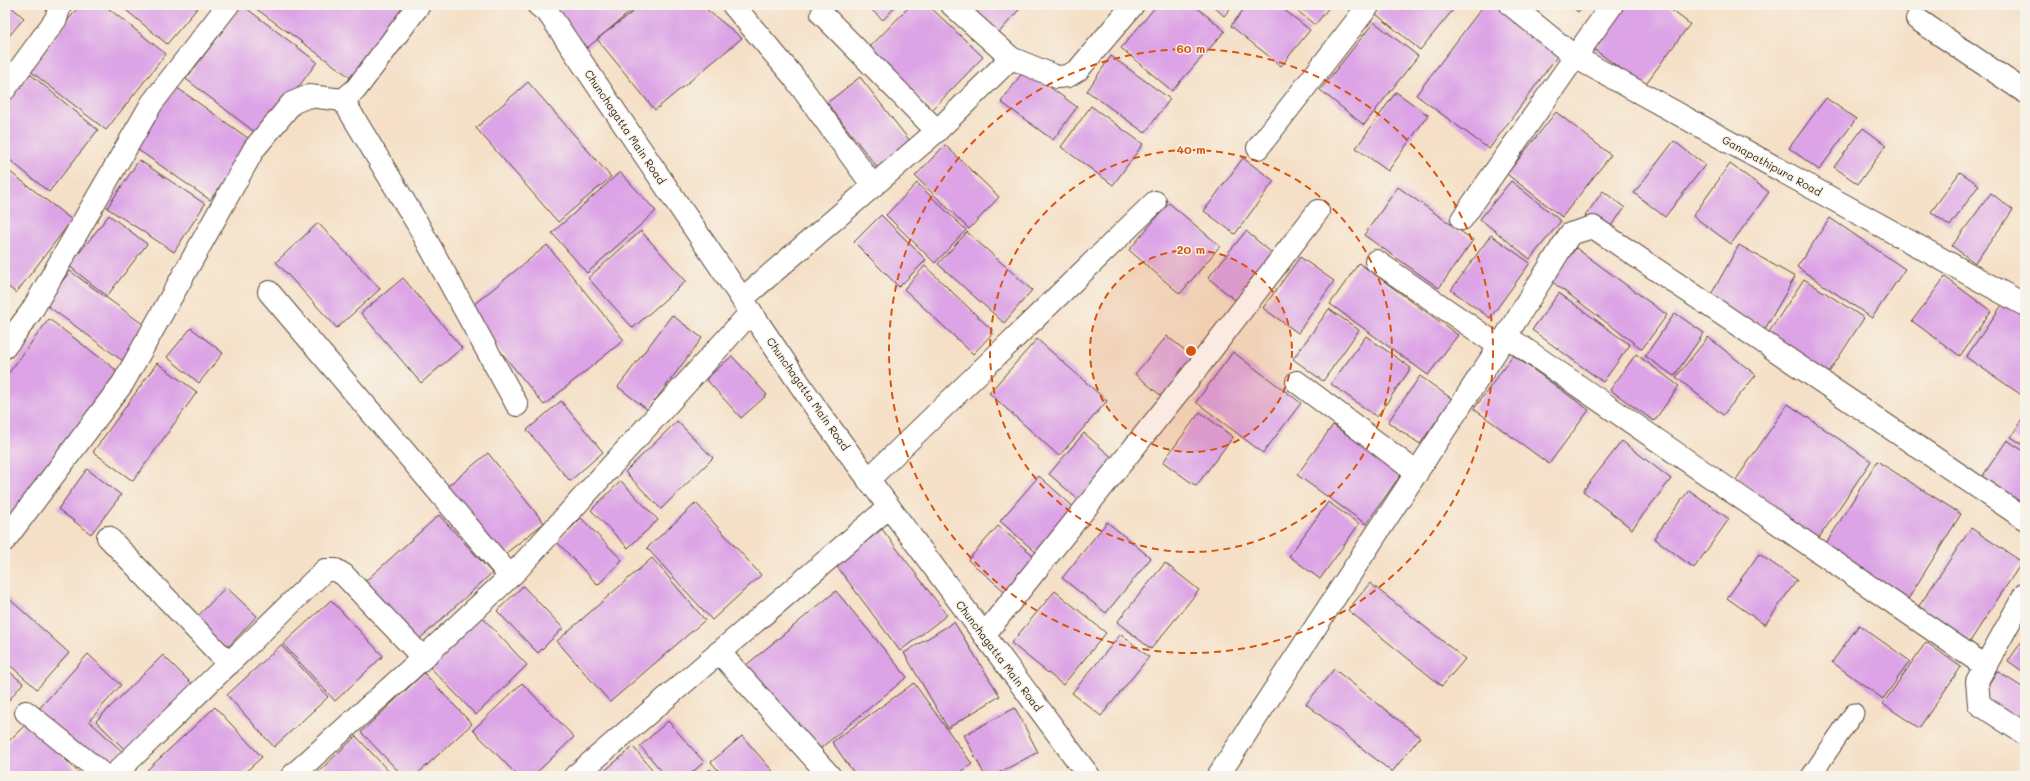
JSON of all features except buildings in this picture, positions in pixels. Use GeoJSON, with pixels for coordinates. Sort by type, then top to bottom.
{"type":"FeatureCollection","features":[{"type":"Feature","properties":{"kind":"street"},"geometry":{"type":"LineString","coordinates":[[5,89],[56,19],[60,5]]}},
{"type":"Feature","properties":{"kind":"street"},"geometry":{"type":"LineString","coordinates":[[5,347],[31,312],[152,103],[228,5]]}},
{"type":"Feature","properties":{"kind":"street"},"geometry":{"type":"LineString","coordinates":[[5,540],[123,383],[254,149],[292,103],[309,96],[343,100],[356,89],[419,5]]}},
{"type":"Feature","properties":{"kind":"street","name":"Chunchagatta Main Road"},"geometry":{"type":"LineString","coordinates":[[538,5],[548,14],[820,414],[1089,776]]}},
{"type":"Feature","properties":{"kind":"street"},"geometry":{"type":"LineString","coordinates":[[733,5],[793,76],[873,186]]}},
{"type":"Feature","properties":{"kind":"street"},"geometry":{"type":"LineString","coordinates":[[952,5],[1011,58],[1057,77],[1068,76],[1078,70],[1133,5]]}},
{"type":"Feature","properties":{"kind":"street"},"geometry":{"type":"LineString","coordinates":[[1258,148],[1369,5]]}},
{"type":"Feature","properties":{"kind":"street","name":"Ganapathipura Road"},"geometry":{"type":"LineString","coordinates":[[1511,5],[1575,57],[2025,305]]}},
{"type":"Feature","properties":{"kind":"street"},"geometry":{"type":"LineString","coordinates":[[1462,219],[1612,5]]}},
{"type":"Feature","properties":{"kind":"street"},"geometry":{"type":"LineString","coordinates":[[822,14],[937,131]]}},
{"type":"Feature","properties":{"kind":"street"},"geometry":{"type":"LineString","coordinates":[[1917,19],[2025,92]]}},
{"type":"Feature","properties":{"kind":"street"},"geometry":{"type":"LineString","coordinates":[[292,776],[423,658],[510,576],[746,306],[873,186],[937,131],[1011,58]]}},
{"type":"Feature","properties":{"kind":"street"},"geometry":{"type":"LineString","coordinates":[[343,100],[417,223],[517,405]]}},
{"type":"Feature","properties":{"kind":"street"},"geometry":{"type":"LineString","coordinates":[[868,480],[1155,202]]}},
{"type":"Feature","properties":{"kind":"street"},"geometry":{"type":"LineString","coordinates":[[984,635],[1196,368],[1318,211]]}},
{"type":"Feature","properties":{"kind":"street"},"geometry":{"type":"LineString","coordinates":[[1218,776],[1503,341],[1570,234],[1593,227],[2025,519]]}},
{"type":"Feature","properties":{"kind":"street"},"geometry":{"type":"LineString","coordinates":[[1376,261],[1503,341],[1985,666]]}},
{"type":"Feature","properties":{"kind":"street"},"geometry":{"type":"LineString","coordinates":[[269,292],[510,576]]}},
{"type":"Feature","properties":{"kind":"street"},"geometry":{"type":"LineString","coordinates":[[1297,382],[1417,473]]}},
{"type":"Feature","properties":{"kind":"street"},"geometry":{"type":"LineString","coordinates":[[575,776],[889,507]]}},
{"type":"Feature","properties":{"kind":"street"},"geometry":{"type":"LineString","coordinates":[[108,537],[229,664]]}},
{"type":"Feature","properties":{"kind":"street"},"geometry":{"type":"LineString","coordinates":[[113,776],[325,570],[336,570],[344,575],[423,658]]}},
{"type":"Feature","properties":{"kind":"street"},"geometry":{"type":"LineString","coordinates":[[2025,594],[1977,682],[1980,704],[2025,734]]}},
{"type":"Feature","properties":{"kind":"street"},"geometry":{"type":"LineString","coordinates":[[720,652],[830,776]]}},
{"type":"Feature","properties":{"kind":"street"},"geometry":{"type":"LineString","coordinates":[[26,712],[106,776]]}},
{"type":"Feature","properties":{"kind":"lane"},"geometry":{"type":"LineString","coordinates":[[1811,776],[1854,713]]}}]}
